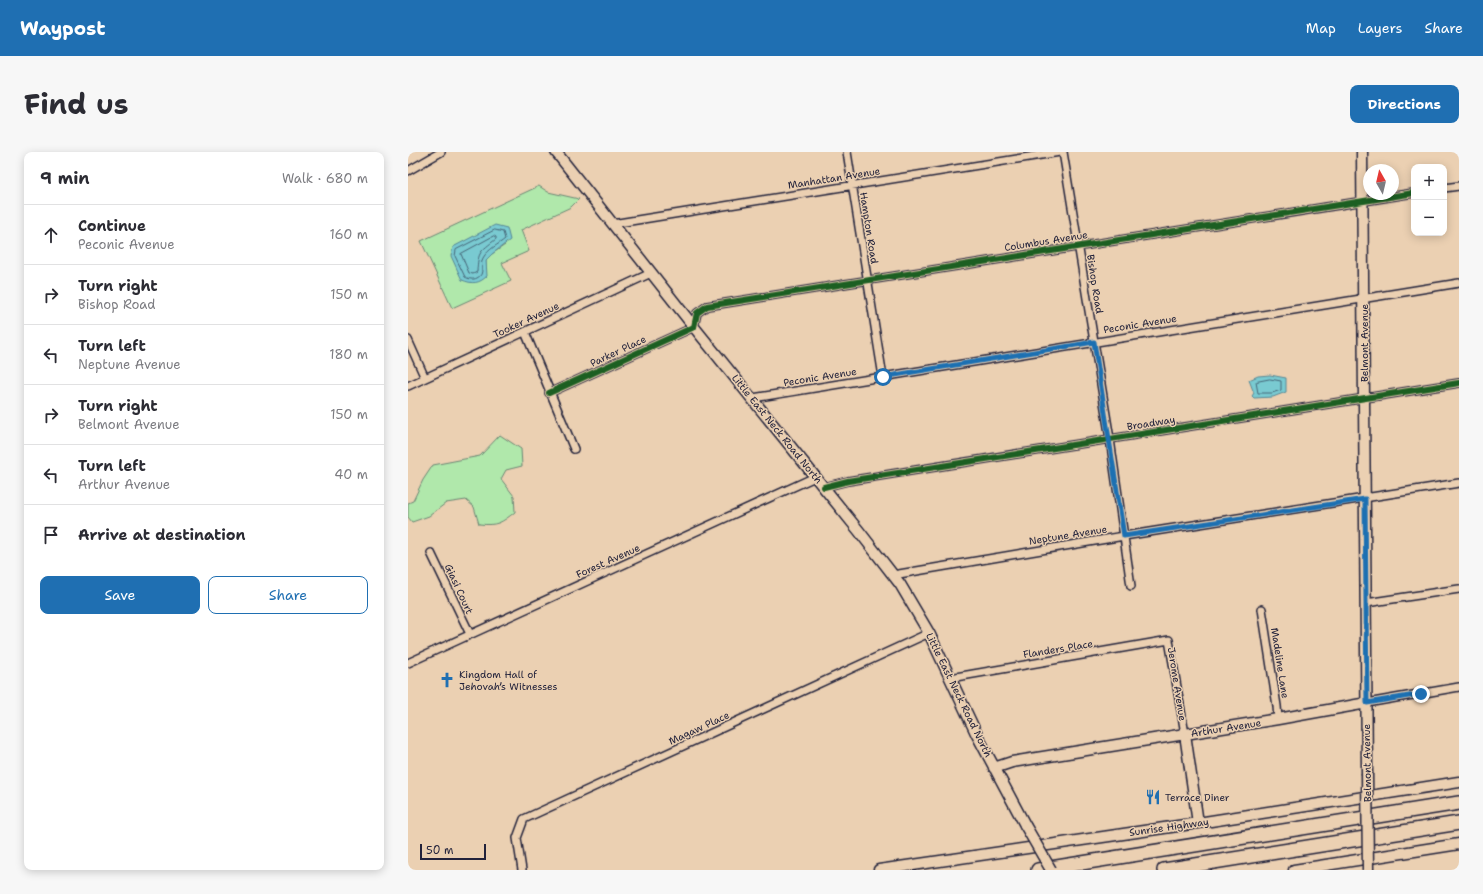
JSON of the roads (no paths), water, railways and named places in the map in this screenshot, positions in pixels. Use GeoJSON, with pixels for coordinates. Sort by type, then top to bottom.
{"type":"FeatureCollection","features":[{"type":"Feature","properties":{"kind":"highway"},"geometry":{"type":"LineString","coordinates":[[1038,870],[1459,803]]}},
{"type":"Feature","properties":{"kind":"highway"},"geometry":{"type":"LineString","coordinates":[[1164,870],[1459,823]]}},
{"type":"Feature","properties":{"kind":"main road","name":"Little East Neck Road North"},"geometry":{"type":"LineString","coordinates":[[556,152],[893,575],[915,607],[930,633],[950,678],[994,768],[1051,870]]}},
{"type":"Feature","properties":{"kind":"main road","name":"Belmont Avenue"},"geometry":{"type":"LineString","coordinates":[[1362,152],[1368,870]]}},
{"type":"Feature","properties":{"kind":"main road","name":"Arthur Avenue"},"geometry":{"type":"LineString","coordinates":[[994,768],[1012,762],[1367,703]]}},
{"type":"Feature","properties":{"kind":"main road","name":"Jerome Avenue"},"geometry":{"type":"LineString","coordinates":[[1185,734],[1198,823]]}},
{"type":"Feature","properties":{"kind":"main road","name":"Sunrise Highway"},"geometry":{"type":"LineString","coordinates":[[879,870],[1198,823],[1459,782]]}},
{"type":"Feature","properties":{"kind":"main road"},"geometry":{"type":"LineString","coordinates":[[1294,870],[1459,844]]}},
{"type":"Feature","properties":{"kind":"street"},"geometry":{"type":"LineString","coordinates":[[408,171],[441,152]]}},
{"type":"Feature","properties":{"kind":"street","name":"Hampton Road"},"geometry":{"type":"LineString","coordinates":[[847,152],[883,377]]}},
{"type":"Feature","properties":{"kind":"street","name":"Manhattan Avenue"},"geometry":{"type":"LineString","coordinates":[[612,224],[1062,152]]}},
{"type":"Feature","properties":{"kind":"street","name":"Bishop Road"},"geometry":{"type":"LineString","coordinates":[[1062,152],[1079,246],[1110,439],[1131,586]]}},
{"type":"Feature","properties":{"kind":"street"},"geometry":{"type":"LineString","coordinates":[[1447,188],[1459,186]]}},
{"type":"Feature","properties":{"kind":"street","name":"Columbus Avenue"},"geometry":{"type":"LineString","coordinates":[[694,327],[697,312],[707,306],[1411,193]]}},
{"type":"Feature","properties":{"kind":"street","name":"Tooker Avenue"},"geometry":{"type":"LineString","coordinates":[[408,386],[651,273]]}},
{"type":"Feature","properties":{"kind":"street","name":"Peconic Avenue"},"geometry":{"type":"LineString","coordinates":[[753,398],[1459,283]]}},
{"type":"Feature","properties":{"kind":"street","name":"Parker Place"},"geometry":{"type":"LineString","coordinates":[[549,393],[694,327]]}},
{"type":"Feature","properties":{"kind":"street"},"geometry":{"type":"LineString","coordinates":[[524,332],[574,449]]}},
{"type":"Feature","properties":{"kind":"street"},"geometry":{"type":"LineString","coordinates":[[408,340],[425,378]]}},
{"type":"Feature","properties":{"kind":"street","name":"Broadway"},"geometry":{"type":"LineString","coordinates":[[824,487],[848,481],[1459,383]]}},
{"type":"Feature","properties":{"kind":"street","name":"Forest Avenue"},"geometry":{"type":"LineString","coordinates":[[408,663],[815,477]]}},
{"type":"Feature","properties":{"kind":"street","name":"Neptune Avenue"},"geometry":{"type":"LineString","coordinates":[[893,575],[1124,536],[1459,483]]}},
{"type":"Feature","properties":{"kind":"street","name":"Giasi Court"},"geometry":{"type":"LineString","coordinates":[[431,553],[470,634]]}},
{"type":"Feature","properties":{"kind":"street"},"geometry":{"type":"LineString","coordinates":[[1366,603],[1459,589]]}},
{"type":"Feature","properties":{"kind":"street","name":"Madeline Lane"},"geometry":{"type":"LineString","coordinates":[[1262,609],[1278,719]]}},
{"type":"Feature","properties":{"kind":"street","name":"Magaw Place"},"geometry":{"type":"LineString","coordinates":[[522,870],[517,838],[524,819],[930,633]]}},
{"type":"Feature","properties":{"kind":"street","name":"Flanders Place"},"geometry":{"type":"LineString","coordinates":[[950,678],[1170,640]]}},
{"type":"Feature","properties":{"kind":"street","name":"Jerome Avenue"},"geometry":{"type":"LineString","coordinates":[[1170,640],[1185,734]]}},
{"type":"Feature","properties":{"kind":"street","name":"Arthur Avenue"},"geometry":{"type":"LineString","coordinates":[[1367,703],[1459,687]]}},
{"type":"Feature","properties":{"kind":"water"},"geometry":{"type":"Polygon","coordinates":[[[495,225],[507,228],[510,240],[486,260],[487,276],[484,279],[475,282],[462,280],[451,256],[453,247],[495,225]]]}},
{"type":"Feature","properties":{"kind":"water"},"geometry":{"type":"Polygon","coordinates":[[[1270,375],[1286,378],[1286,392],[1273,397],[1254,398],[1252,396],[1254,393],[1249,380],[1258,376],[1270,375]]]}},
{"type":"Feature","properties":{"kind":"place","name":"Kingdom Hall of Jehovah’s Witnesses"},"geometry":{"type":"Point","coordinates":[447,680]}},
{"type":"Feature","properties":{"kind":"place","name":"Terrace Diner"},"geometry":{"type":"Point","coordinates":[1153,797]}}]}
